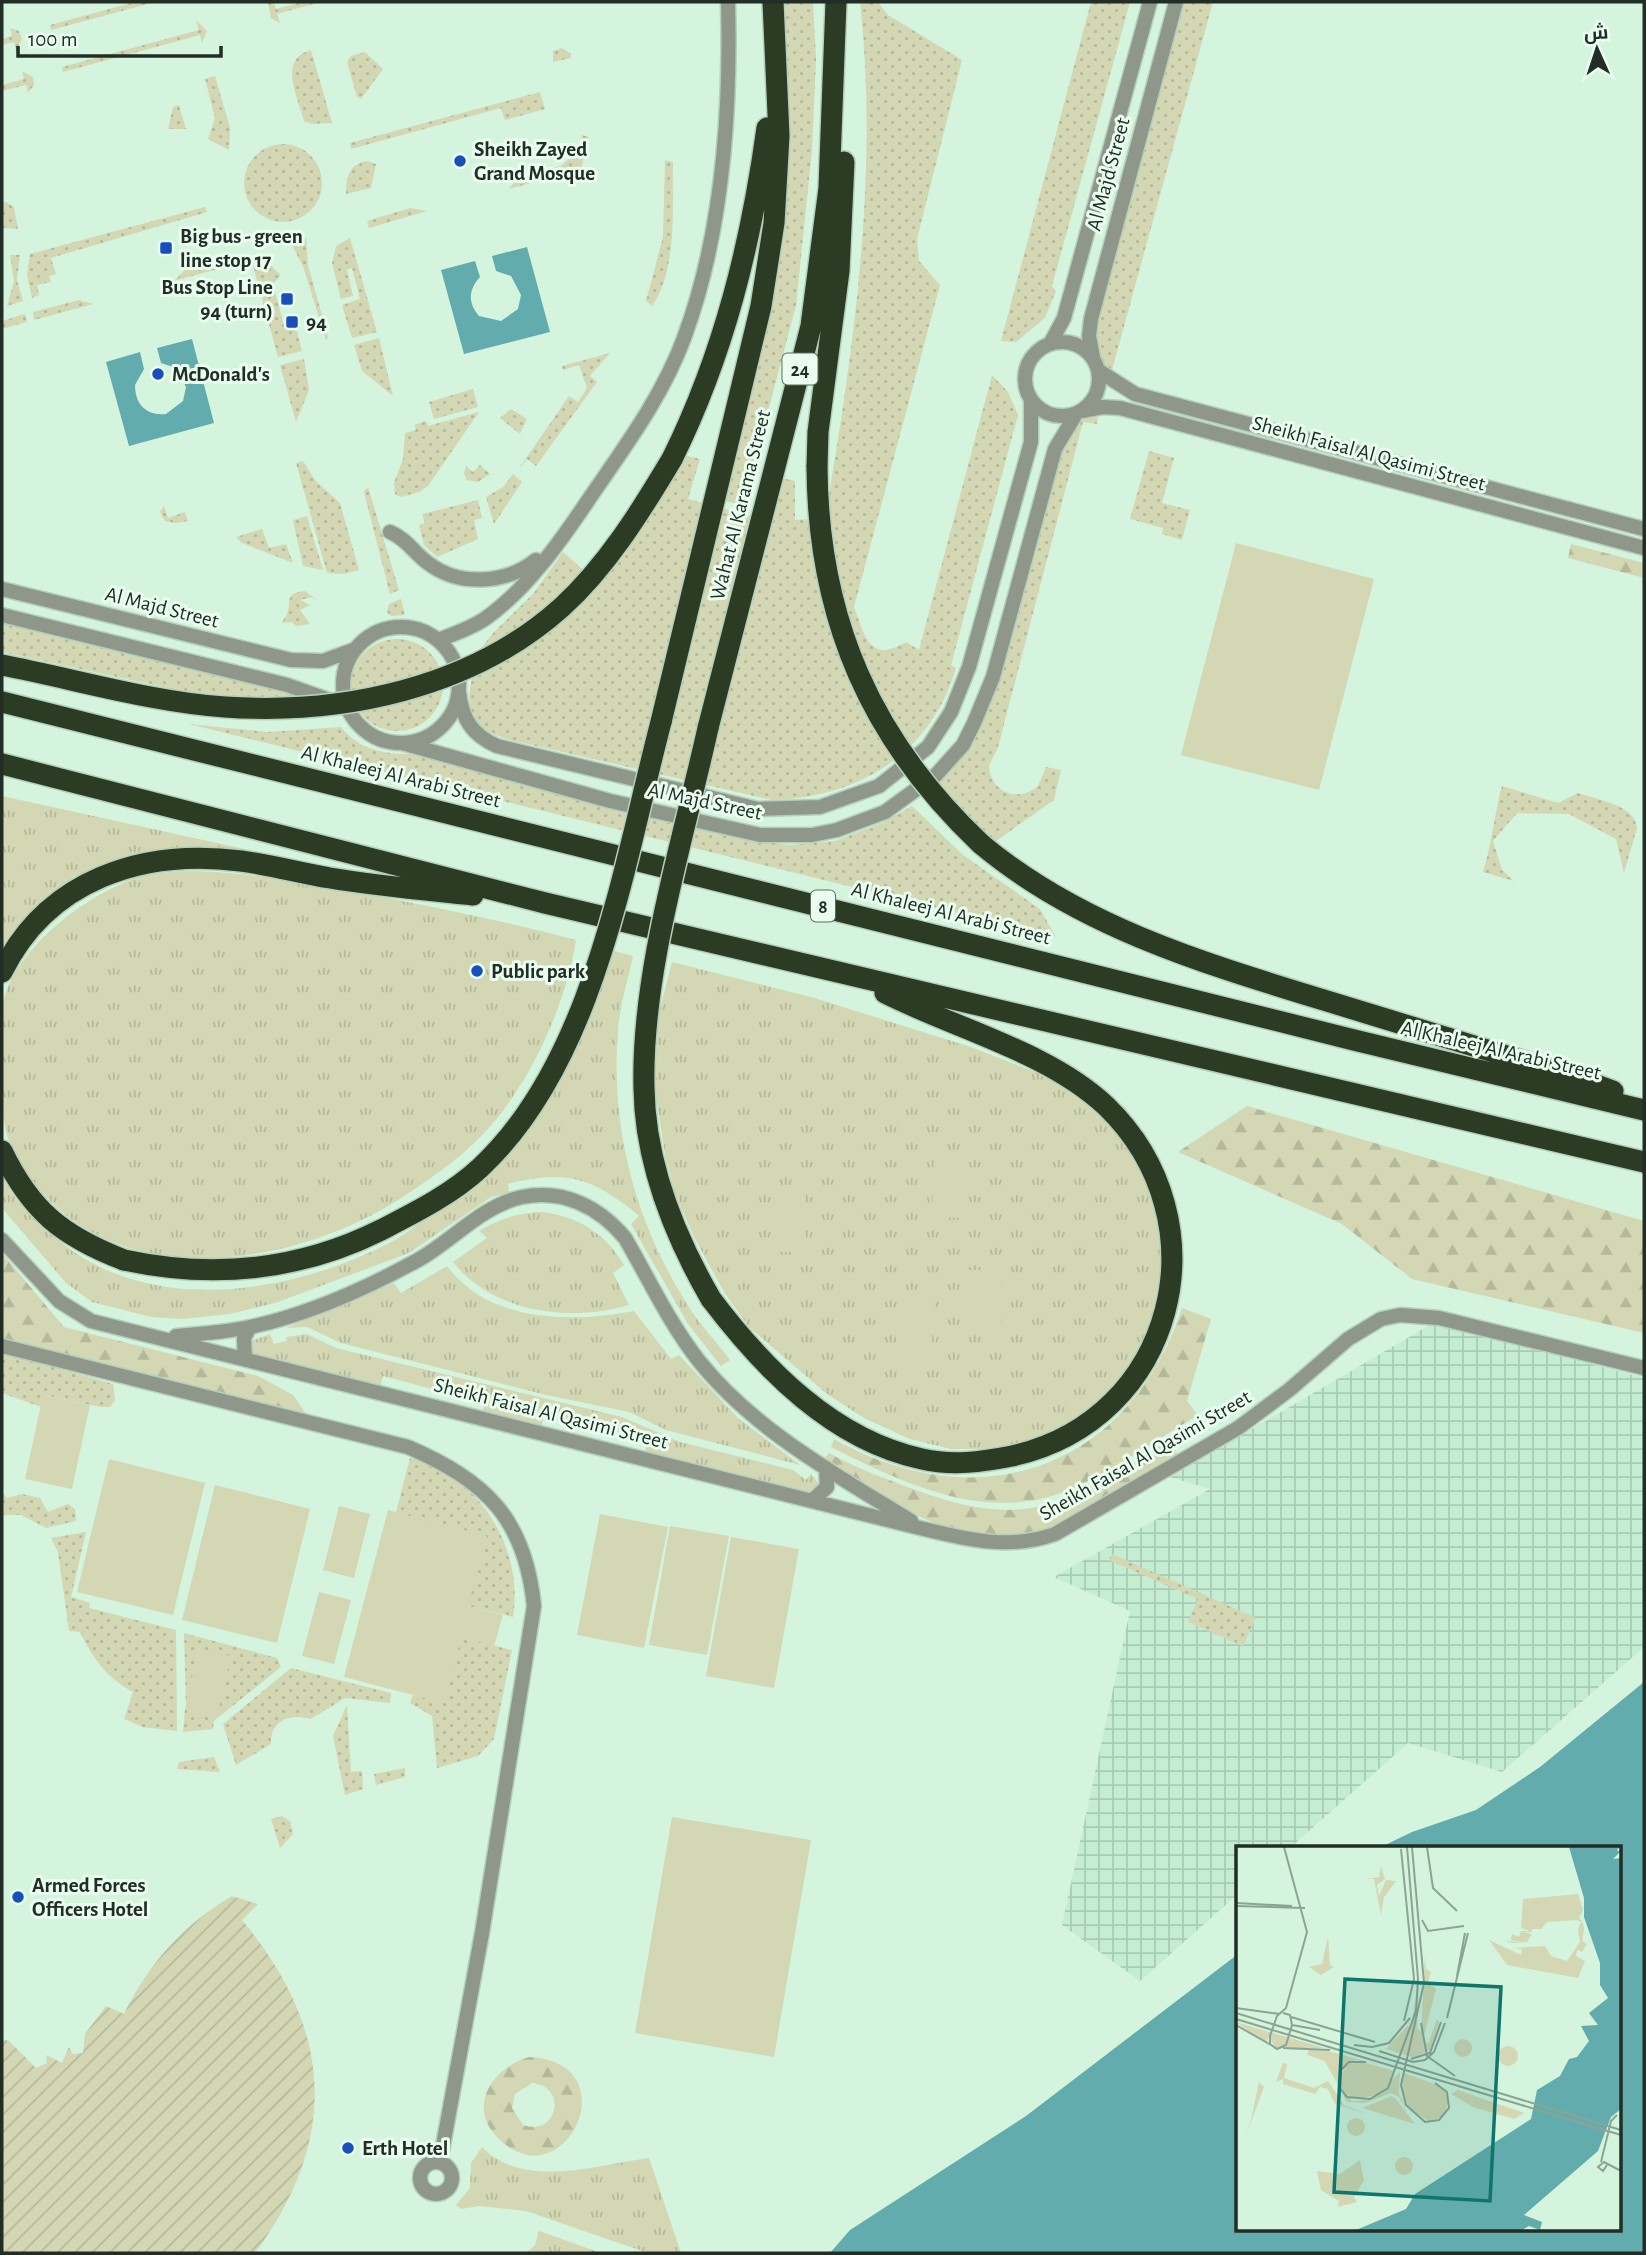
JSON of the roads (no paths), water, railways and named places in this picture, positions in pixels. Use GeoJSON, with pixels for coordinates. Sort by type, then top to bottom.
{"type":"FeatureCollection","features":[{"type":"Feature","properties":{"kind":"highway","name":"Wahat Al Karama Street"},"geometry":{"type":"LineString","coordinates":[[2,1151],[18,1184],[39,1211],[88,1247],[124,1261],[207,1272],[245,1270],[329,1252],[361,1240],[435,1201],[479,1168],[518,1127],[568,1046],[598,964],[661,722],[761,306],[774,223],[779,136],[773,2]]}},
{"type":"Feature","properties":{"kind":"highway","name":"Wahat Al Karama Street"},"geometry":{"type":"LineString","coordinates":[[836,2],[829,188],[811,326],[708,728],[656,960],[646,1017],[643,1090],[653,1159],[683,1250],[711,1299],[773,1372],[812,1405],[856,1435],[900,1453],[947,1462],[987,1461],[1030,1451],[1083,1425],[1122,1389],[1137,1370],[1161,1325],[1173,1281],[1169,1223],[1160,1188],[1131,1134],[1105,1105],[1069,1077],[855,978]]}},
{"type":"Feature","properties":{"kind":"highway"},"geometry":{"type":"LineString","coordinates":[[836,2],[843,71],[843,212],[817,467],[820,537],[833,607],[857,674],[872,705],[909,766],[938,801],[981,844],[1044,891],[1115,928],[1234,973],[1572,1076],[1644,1103]]}},
{"type":"Feature","properties":{"kind":"highway"},"geometry":{"type":"LineString","coordinates":[[2,665],[223,707],[274,709],[320,706],[399,693],[468,667],[502,649],[562,607],[640,512],[672,459],[713,368],[750,234],[775,85]]}},
{"type":"Feature","properties":{"kind":"highway","name":"Al Khaleej Al Arabi Street"},"geometry":{"type":"LineString","coordinates":[[2,702],[1340,1037],[1644,1110]]}},
{"type":"Feature","properties":{"kind":"highway"},"geometry":{"type":"LineString","coordinates":[[2,764],[545,903],[855,978],[1644,1161]]}},
{"type":"Feature","properties":{"kind":"highway"},"geometry":{"type":"LineString","coordinates":[[2,778],[101,788]]}},
{"type":"Feature","properties":{"kind":"highway"},"geometry":{"type":"LineString","coordinates":[[2,972],[10,954],[38,917],[74,890],[115,871],[162,860],[239,860],[329,878],[545,903]]}},
{"type":"Feature","properties":{"kind":"street"},"geometry":{"type":"LineString","coordinates":[[438,640],[486,618],[522,586],[571,525],[645,416],[684,338],[709,248],[724,142],[727,2]]}},
{"type":"Feature","properties":{"kind":"street","name":"Al Majd Street"},"geometry":{"type":"LineString","coordinates":[[1050,344],[1064,318],[1150,2]]}},
{"type":"Feature","properties":{"kind":"street","name":"Al Majd Street"},"geometry":{"type":"LineString","coordinates":[[1093,357],[1089,327],[1176,2]]}},
{"type":"Feature","properties":{"kind":"street"},"geometry":{"type":"LineString","coordinates":[[1074,343],[1093,357],[1099,371],[1096,395],[1079,412],[1056,416],[1038,407],[1031,400],[1026,390],[1026,371],[1034,354],[1050,344],[1074,343]]}},
{"type":"Feature","properties":{"kind":"street","name":"Sheikh Faisal Al Qasimi Street"},"geometry":{"type":"LineString","coordinates":[[1099,371],[1135,394],[1644,529]]}},
{"type":"Feature","properties":{"kind":"street","name":"Al Majd Street"},"geometry":{"type":"LineString","coordinates":[[459,692],[467,723],[479,737],[497,746],[737,806],[800,810],[840,802],[879,786],[928,747],[940,732],[961,690],[1031,442],[1031,400]]}},
{"type":"Feature","properties":{"kind":"street","name":"Sheikh Faisal Al Qasimi Street"},"geometry":{"type":"LineString","coordinates":[[1079,412],[1102,407],[1120,408],[1644,548]]}},
{"type":"Feature","properties":{"kind":"street","name":"Al Majd Street"},"geometry":{"type":"LineString","coordinates":[[402,743],[610,801],[760,835],[824,832],[862,822],[885,812],[936,775],[962,745],[974,723],[993,677],[1055,449],[1063,431],[1079,412]]}},
{"type":"Feature","properties":{"kind":"street"},"geometry":{"type":"LineString","coordinates":[[390,532],[404,539],[425,561],[439,570],[460,578],[485,580],[514,573],[531,565],[571,525]]}},
{"type":"Feature","properties":{"kind":"street","name":"Al Majd Street"},"geometry":{"type":"LineString","coordinates":[[2,589],[291,660],[323,661],[353,650]]}},
{"type":"Feature","properties":{"kind":"street"},"geometry":{"type":"LineString","coordinates":[[2,615],[295,687],[347,708]]}},
{"type":"Feature","properties":{"kind":"street"},"geometry":{"type":"LineString","coordinates":[[392,627],[423,630],[438,640],[455,663],[459,692],[455,706],[440,728],[416,741],[402,743],[375,737],[363,730],[347,708],[342,678],[353,650],[373,633],[392,627]]}},
{"type":"Feature","properties":{"kind":"street","name":"Sheikh Faisal Al Qasimi Street"},"geometry":{"type":"LineString","coordinates":[[167,1337],[250,1327],[318,1305],[406,1266],[502,1203],[540,1195],[560,1196],[588,1206],[612,1223],[625,1238],[674,1326],[701,1363],[739,1401],[826,1468],[924,1529]]}},
{"type":"Feature","properties":{"kind":"street","name":"Sheikh Faisal Al Qasimi Street"},"geometry":{"type":"LineString","coordinates":[[2,1240],[39,1281],[72,1310],[112,1326],[167,1337],[969,1540],[1005,1544],[1039,1540],[1055,1534],[1238,1428],[1272,1404],[1363,1328],[1390,1317],[1419,1314],[1439,1318],[1644,1368]]}},
{"type":"Feature","properties":{"kind":"street"},"geometry":{"type":"LineString","coordinates":[[245,1358],[244,1338],[250,1327]]}},
{"type":"Feature","properties":{"kind":"street"},"geometry":{"type":"LineString","coordinates":[[2,1346],[408,1447],[453,1467],[487,1494],[511,1524],[520,1542],[531,1581],[534,1606],[476,1968],[440,2162]]}},
{"type":"Feature","properties":{"kind":"street"},"geometry":{"type":"LineString","coordinates":[[813,1500],[827,1487],[826,1468]]}},
{"type":"Feature","properties":{"kind":"water"},"geometry":{"type":"Polygon","coordinates":[[[527,247],[550,332],[464,354],[441,270],[475,261],[480,277],[472,291],[473,306],[479,316],[501,321],[518,309],[521,295],[511,276],[496,271],[492,256],[527,247]]]}},
{"type":"Feature","properties":{"kind":"water"},"geometry":{"type":"Polygon","coordinates":[[[192,339],[214,423],[129,446],[106,362],[140,352],[144,369],[135,385],[137,398],[147,411],[166,414],[183,401],[186,387],[176,368],[161,363],[157,348],[192,339]]]}},
{"type":"Feature","properties":{"kind":"water"},"geometry":{"type":"Polygon","coordinates":[[[1644,1682],[1644,2253],[830,2253],[850,2230],[1026,2116],[1236,1956],[1236,2230],[1622,2230],[1622,1846],[1383,1846],[1412,1832],[1476,1810],[1540,1767],[1644,1682]]]}},
{"type":"Feature","properties":{"kind":"place","name":"Sheikh Zayed Grand Mosque"},"geometry":{"type":"Point","coordinates":[460,161]}},
{"type":"Feature","properties":{"kind":"place","name":"Big bus - green line stop 17"},"geometry":{"type":"Point","coordinates":[166,248]}},
{"type":"Feature","properties":{"kind":"place","name":"Bus Stop Line 94 (turn)"},"geometry":{"type":"Point","coordinates":[287,299]}},
{"type":"Feature","properties":{"kind":"place","name":"94"},"geometry":{"type":"Point","coordinates":[292,322]}},
{"type":"Feature","properties":{"kind":"place","name":"McDonald's"},"geometry":{"type":"Point","coordinates":[158,374]}},
{"type":"Feature","properties":{"kind":"place","name":"Public park"},"geometry":{"type":"Point","coordinates":[477,971]}},
{"type":"Feature","properties":{"kind":"place","name":"Armed Forces Officers Hotel"},"geometry":{"type":"Point","coordinates":[18,1897]}},
{"type":"Feature","properties":{"kind":"place","name":"Erth Hotel"},"geometry":{"type":"Point","coordinates":[348,2148]}}]}
